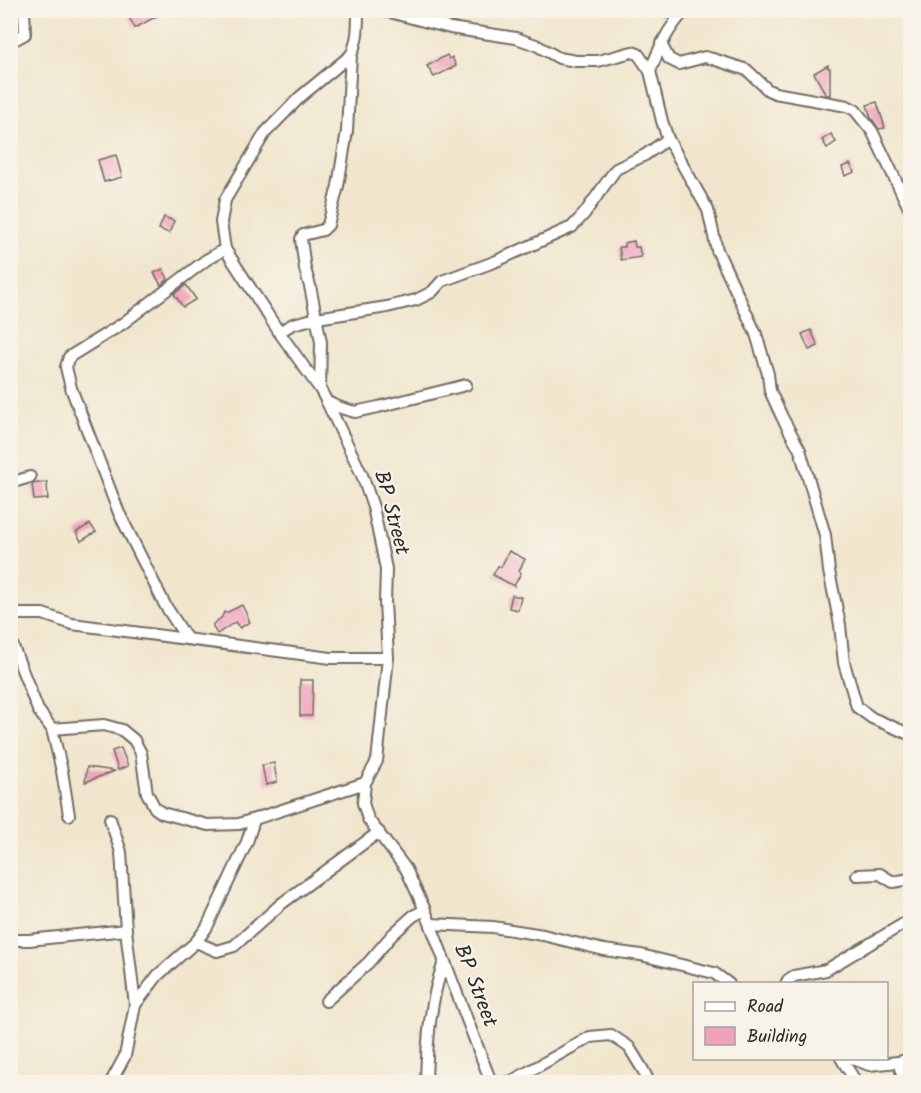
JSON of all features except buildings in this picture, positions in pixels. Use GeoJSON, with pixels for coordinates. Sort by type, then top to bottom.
{"type":"FeatureCollection","features":[{"type":"Feature","properties":{"kind":"street"},"geometry":{"type":"LineString","coordinates":[[10,42],[24,34],[24,10]]}},
{"type":"Feature","properties":{"kind":"street"},"geometry":{"type":"LineString","coordinates":[[320,389],[321,342],[301,239],[303,235],[323,230],[328,225],[338,186],[347,131],[351,55],[356,46],[358,10]]}},
{"type":"Feature","properties":{"kind":"street"},"geometry":{"type":"LineString","coordinates":[[382,10],[450,28],[516,38],[536,45],[559,58],[576,61],[598,61],[632,52],[639,54],[650,71],[668,138],[708,210],[717,250],[756,334],[768,374],[770,391],[800,450],[825,535],[844,663],[857,707],[872,718],[909,734]]}},
{"type":"Feature","properties":{"kind":"street"},"geometry":{"type":"LineString","coordinates":[[650,71],[661,44],[683,13],[657,10]]}},
{"type":"Feature","properties":{"kind":"street"},"geometry":{"type":"LineString","coordinates":[[661,44],[669,59],[679,64],[705,57],[713,59],[747,70],[768,90],[775,93],[847,106],[855,110],[872,131],[910,210]]}},
{"type":"Feature","properties":{"kind":"street","name":"BP Street"},"geometry":{"type":"LineString","coordinates":[[351,55],[300,97],[265,133],[225,200],[221,222],[225,249],[279,332],[320,389],[362,475],[374,507],[386,569],[388,658],[376,761],[365,783],[363,803],[368,819],[406,869],[425,910],[491,1083]]}},
{"type":"Feature","properties":{"kind":"street"},"geometry":{"type":"LineString","coordinates":[[279,332],[293,324],[317,318],[416,300],[432,292],[442,281],[494,262],[572,227],[616,169],[645,155],[668,138]]}},
{"type":"Feature","properties":{"kind":"street"},"geometry":{"type":"LineString","coordinates":[[187,639],[165,605],[120,513],[71,388],[66,367],[69,357],[123,324],[206,260],[225,249]]}},
{"type":"Feature","properties":{"kind":"street"},"geometry":{"type":"LineString","coordinates":[[327,402],[355,411],[466,385]]}},
{"type":"Feature","properties":{"kind":"street"},"geometry":{"type":"LineString","coordinates":[[10,483],[30,477]]}},
{"type":"Feature","properties":{"kind":"street"},"geometry":{"type":"LineString","coordinates":[[10,614],[43,614],[72,624],[331,658],[388,658]]}},
{"type":"Feature","properties":{"kind":"street"},"geometry":{"type":"LineString","coordinates":[[10,639],[38,710],[52,729],[69,815]]}},
{"type":"Feature","properties":{"kind":"street"},"geometry":{"type":"LineString","coordinates":[[52,729],[104,725],[122,730],[134,740],[141,753],[147,793],[155,808],[162,813],[208,825],[239,824],[254,820],[365,783]]}},
{"type":"Feature","properties":{"kind":"street"},"geometry":{"type":"LineString","coordinates":[[110,819],[122,852],[126,930],[135,1005],[125,1056],[111,1083]]}},
{"type":"Feature","properties":{"kind":"street"},"geometry":{"type":"LineString","coordinates":[[135,1005],[158,975],[196,942],[207,927],[254,820]]}},
{"type":"Feature","properties":{"kind":"street"},"geometry":{"type":"LineString","coordinates":[[196,942],[217,951],[234,946],[281,904],[379,832]]}},
{"type":"Feature","properties":{"kind":"street"},"geometry":{"type":"LineString","coordinates":[[857,875],[880,874],[893,882],[910,879]]}},
{"type":"Feature","properties":{"kind":"street"},"geometry":{"type":"LineString","coordinates":[[326,1001],[369,962],[392,935],[413,916],[425,910]]}},
{"type":"Feature","properties":{"kind":"street"},"geometry":{"type":"LineString","coordinates":[[787,982],[794,976],[826,970],[910,920]]}},
{"type":"Feature","properties":{"kind":"street"},"geometry":{"type":"LineString","coordinates":[[431,924],[493,927],[543,935],[714,973],[726,982]]}},
{"type":"Feature","properties":{"kind":"street"},"geometry":{"type":"LineString","coordinates":[[10,940],[126,930]]}},
{"type":"Feature","properties":{"kind":"street"},"geometry":{"type":"LineString","coordinates":[[426,1083],[426,1057],[432,1009],[444,962]]}},
{"type":"Feature","properties":{"kind":"street"},"geometry":{"type":"LineString","coordinates":[[505,1083],[590,1037],[611,1035],[629,1047],[649,1083]]}},
{"type":"Feature","properties":{"kind":"street"},"geometry":{"type":"LineString","coordinates":[[854,1060],[869,1065],[910,1059]]}},
{"type":"Feature","properties":{"kind":"street"},"geometry":{"type":"LineString","coordinates":[[842,1060],[856,1083]]}},
{"type":"Feature","properties":{"kind":"street"},"geometry":{"type":"LineString","coordinates":[[898,1062],[904,1083]]}}]}
